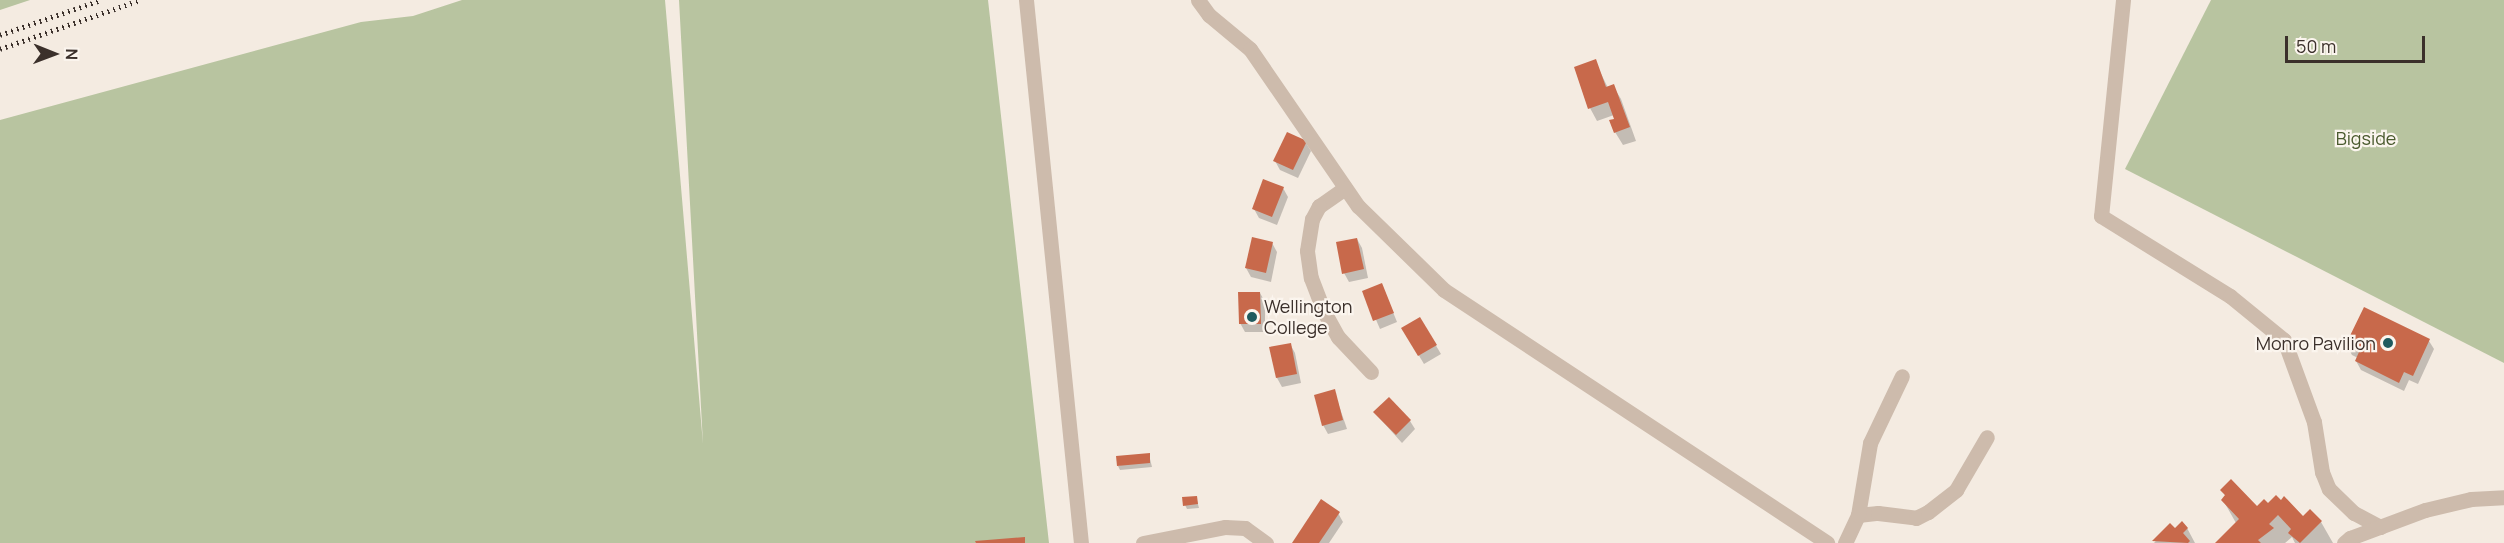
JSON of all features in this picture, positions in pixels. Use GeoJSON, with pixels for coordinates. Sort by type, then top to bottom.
{"type":"FeatureCollection","features":[{"type":"Feature","properties":{"kind":"lane"},"geometry":{"type":"LineString","coordinates":[[1026,0],[1081,543]]}},
{"type":"Feature","properties":{"kind":"lane"},"geometry":{"type":"LineString","coordinates":[[1198,0],[1209,15],[1250,50],[1358,206],[1444,290],[1827,543]]}},
{"type":"Feature","properties":{"kind":"lane"},"geometry":{"type":"LineString","coordinates":[[2123,0],[2101,216],[2230,296],[2284,340],[2314,422],[2322,472],[2329,489],[2354,513],[2380,527]]}},
{"type":"Feature","properties":{"kind":"lane"},"geometry":{"type":"LineString","coordinates":[[1345,188],[1319,206],[1312,219],[1307,251],[1310,269],[1323,310],[1338,337],[1371,372]]}},
{"type":"Feature","properties":{"kind":"lane"},"geometry":{"type":"LineString","coordinates":[[1845,543],[1858,515],[1870,443],[1902,376]]}},
{"type":"Feature","properties":{"kind":"lane"},"geometry":{"type":"LineString","coordinates":[[1858,515],[1878,513],[1916,518],[1928,513],[1956,490],[1987,437]]}},
{"type":"Feature","properties":{"kind":"lane"},"geometry":{"type":"LineString","coordinates":[[2344,543],[2425,510],[2471,499],[2504,497]]}},
{"type":"Feature","properties":{"kind":"lane"},"geometry":{"type":"LineString","coordinates":[[1143,543],[1225,527],[1245,528],[1266,543]]}},
{"type":"Feature","properties":{"kind":"green space"},"geometry":{"type":"Polygon","coordinates":[[[0,0],[30,0],[0,10],[0,0]]]}},
{"type":"Feature","properties":{"kind":"green space"},"geometry":{"type":"Polygon","coordinates":[[[462,0],[665,0],[703,444],[679,0],[988,0],[1049,543],[0,543],[0,120],[361,22],[413,16],[462,0]]]}},
{"type":"Feature","properties":{"kind":"green space","name":"Bigside"},"geometry":{"type":"Polygon","coordinates":[[[2211,0],[2504,0],[2504,363],[2125,169],[2211,0]]]}},
{"type":"Feature","properties":{"kind":"building"},"geometry":{"type":"Polygon","coordinates":[[[1596,59],[1606,87],[1614,84],[1630,127],[1614,133],[1609,120],[1614,119],[1608,102],[1588,109],[1574,67],[1596,59]]]}},
{"type":"Feature","properties":{"kind":"building"},"geometry":{"type":"Polygon","coordinates":[[[1287,132],[1307,141],[1293,170],[1273,161],[1287,132]]]}},
{"type":"Feature","properties":{"kind":"building"},"geometry":{"type":"Polygon","coordinates":[[[1263,179],[1284,187],[1272,217],[1252,209],[1263,179]]]}},
{"type":"Feature","properties":{"kind":"building"},"geometry":{"type":"Polygon","coordinates":[[[1252,237],[1273,242],[1266,273],[1245,268],[1252,237]]]}},
{"type":"Feature","properties":{"kind":"building"},"geometry":{"type":"Polygon","coordinates":[[[1357,238],[1364,269],[1342,274],[1336,242],[1357,238]]]}},
{"type":"Feature","properties":{"kind":"building"},"geometry":{"type":"Polygon","coordinates":[[[1382,283],[1394,313],[1373,321],[1362,291],[1382,283]]]}},
{"type":"Feature","properties":{"kind":"building"},"geometry":{"type":"Polygon","coordinates":[[[1238,292],[1260,292],[1261,324],[1239,324],[1238,292]]]}},
{"type":"Feature","properties":{"kind":"building","name":"Monro Pavilion"},"geometry":{"type":"Polygon","coordinates":[[[2364,307],[2430,339],[2413,376],[2404,372],[2399,383],[2355,361],[2359,352],[2345,346],[2364,307]]]}},
{"type":"Feature","properties":{"kind":"building"},"geometry":{"type":"Polygon","coordinates":[[[1420,317],[1437,345],[1418,356],[1401,328],[1420,317]]]}},
{"type":"Feature","properties":{"kind":"building"},"geometry":{"type":"Polygon","coordinates":[[[1291,343],[1297,374],[1276,378],[1269,347],[1291,343]]]}},
{"type":"Feature","properties":{"kind":"building"},"geometry":{"type":"Polygon","coordinates":[[[1335,389],[1343,420],[1322,426],[1314,395],[1335,389]]]}},
{"type":"Feature","properties":{"kind":"building"},"geometry":{"type":"Polygon","coordinates":[[[1389,397],[1411,420],[1396,435],[1373,412],[1389,397]]]}},
{"type":"Feature","properties":{"kind":"building"},"geometry":{"type":"Polygon","coordinates":[[[1150,453],[1150,463],[1117,466],[1116,456],[1150,453]]]}},
{"type":"Feature","properties":{"kind":"building"},"geometry":{"type":"Polygon","coordinates":[[[2231,479],[2257,506],[2264,499],[2268,503],[2276,495],[2281,500],[2284,496],[2303,516],[2310,509],[2322,521],[2300,543],[2288,533],[2291,529],[2278,515],[2269,524],[2274,528],[2258,540],[2261,543],[2215,543],[2239,519],[2221,500],[2225,495],[2220,490],[2231,479]]]}},
{"type":"Feature","properties":{"kind":"building"},"geometry":{"type":"Polygon","coordinates":[[[1197,496],[1198,504],[1183,506],[1182,497],[1197,496]]]}},
{"type":"Feature","properties":{"kind":"building"},"geometry":{"type":"Polygon","coordinates":[[[1321,499],[1340,512],[1319,543],[1292,543],[1321,499]]]}},
{"type":"Feature","properties":{"kind":"building"},"geometry":{"type":"Polygon","coordinates":[[[2182,521],[2188,528],[2183,533],[2190,541],[2188,543],[2152,541],[2170,523],[2175,528],[2182,521]]]}},
{"type":"Feature","properties":{"kind":"building"},"geometry":{"type":"Polygon","coordinates":[[[1025,537],[1025,543],[976,543],[975,541],[1025,537]]]}},
{"type":"Feature","properties":{"kind":"railway"},"geometry":{"type":"LineString","coordinates":[[0,35],[101,0]]}},
{"type":"Feature","properties":{"kind":"railway"},"geometry":{"type":"LineString","coordinates":[[0,49],[140,0]]}},
{"type":"Feature","properties":{"kind":"place","name":"Wellington College"},"geometry":{"type":"Point","coordinates":[1252,317]}},
{"type":"Feature","properties":{"kind":"place","name":"Monro Pavilion"},"geometry":{"type":"Point","coordinates":[2388,343]}}]}
